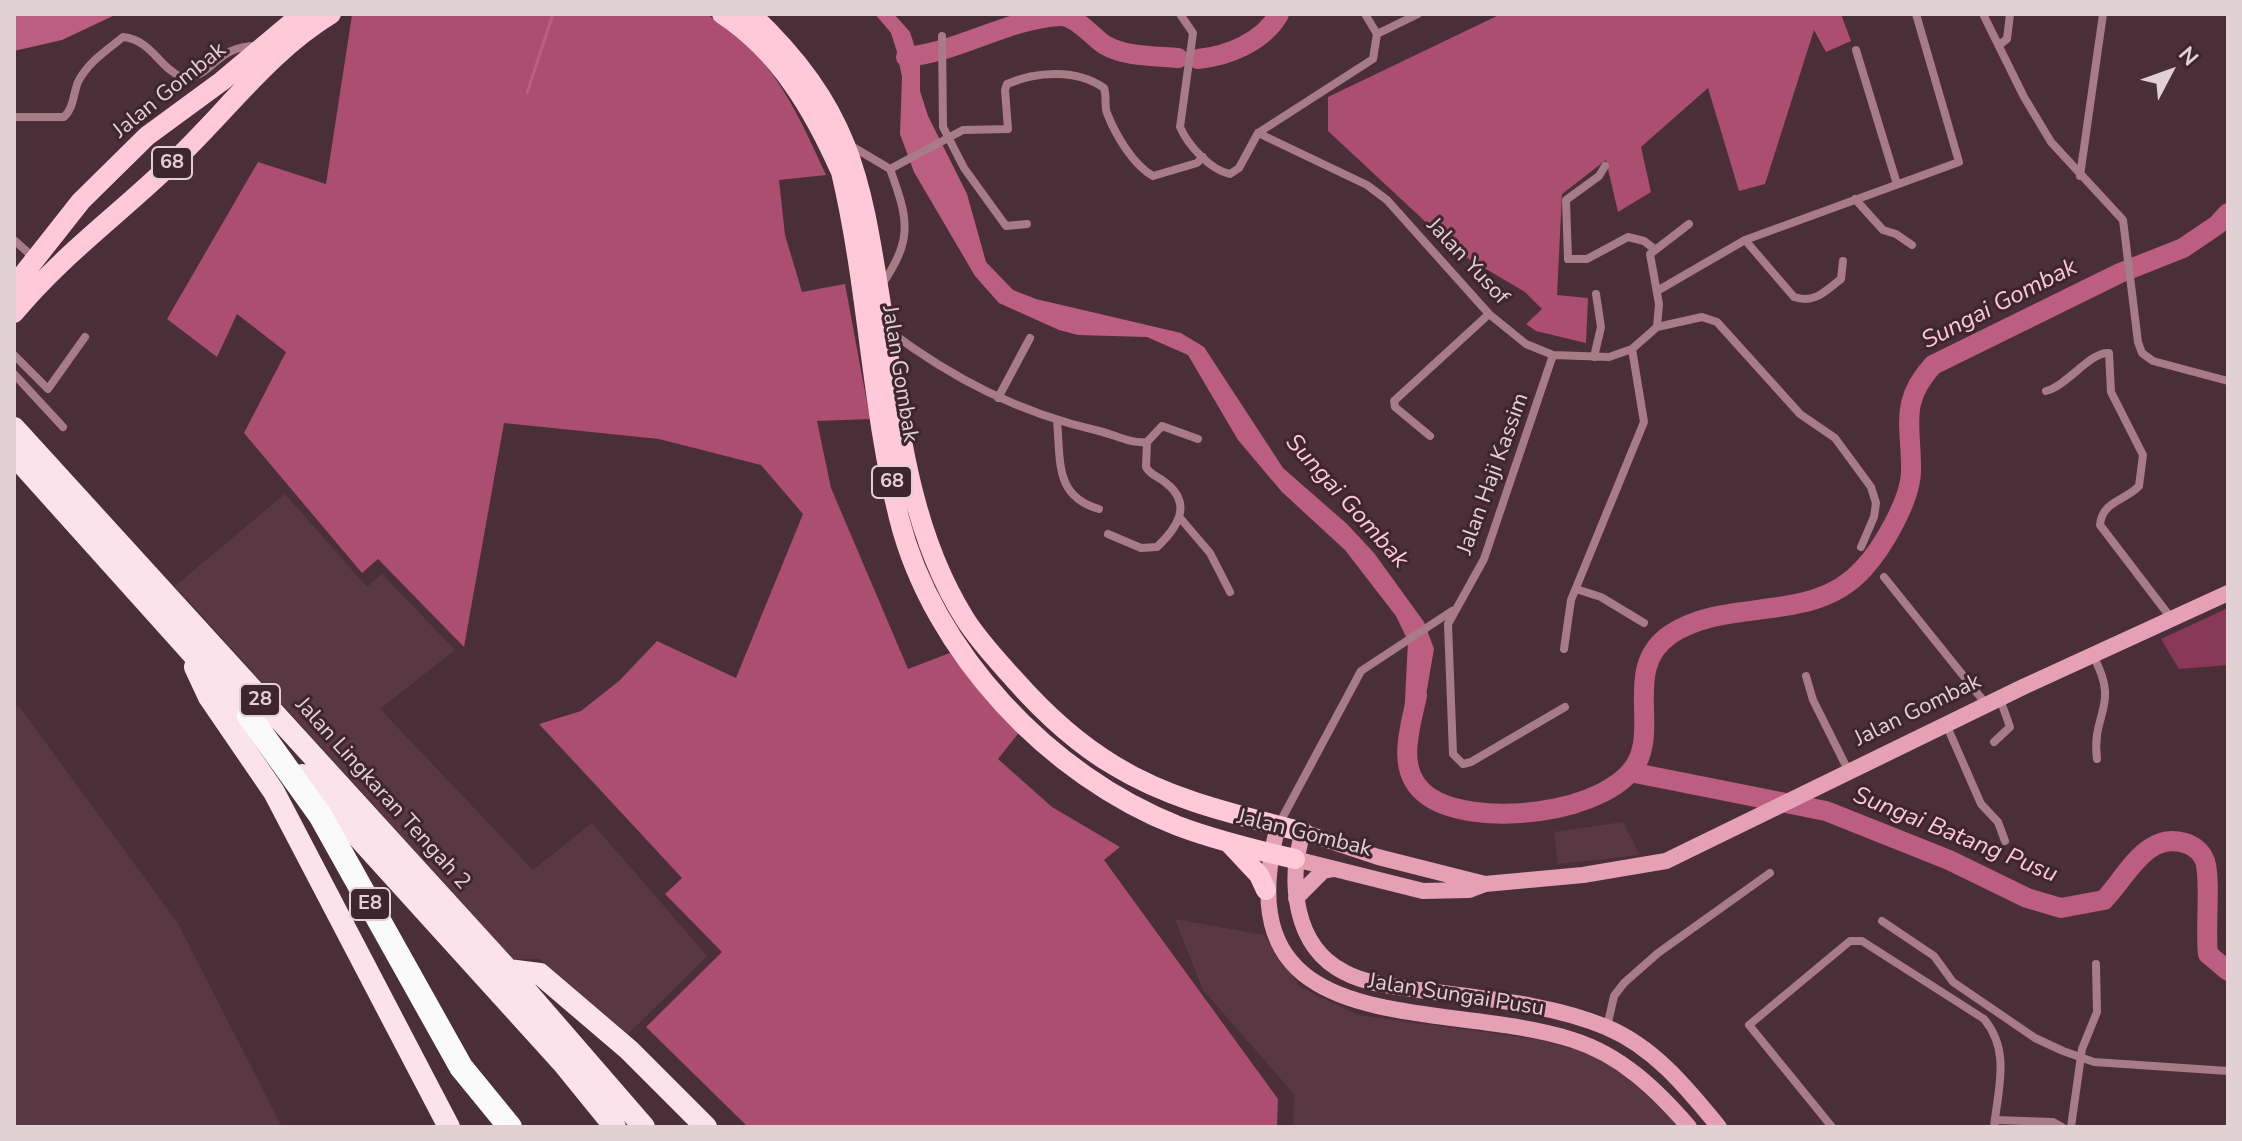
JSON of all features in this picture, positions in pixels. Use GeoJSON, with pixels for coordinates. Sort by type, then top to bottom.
{"type":"FeatureCollection","features":[{"type":"Feature","properties":{"kind":"highway","name":"Jalan Lingkaran Tengah 2"},"geometry":{"type":"LineString","coordinates":[[14,428],[508,970],[644,1127]]}},
{"type":"Feature","properties":{"kind":"highway","name":"Jalan Lingkaran Tengah 2"},"geometry":{"type":"LineString","coordinates":[[14,455],[563,1063],[615,1127]]}},
{"type":"Feature","properties":{"kind":"highway"},"geometry":{"type":"LineString","coordinates":[[184,645],[209,697],[274,792],[449,1127]]}},
{"type":"Feature","properties":{"kind":"highway","name":"E8"},"geometry":{"type":"LineString","coordinates":[[249,716],[320,815],[461,1067],[510,1127]]}},
{"type":"Feature","properties":{"kind":"highway"},"geometry":{"type":"LineString","coordinates":[[508,970],[540,974],[550,981],[629,1050],[706,1127]]}},
{"type":"Feature","properties":{"kind":"main road","name":"Jalan Gombak"},"geometry":{"type":"LineString","coordinates":[[14,286],[97,185],[141,142],[302,14]]}},
{"type":"Feature","properties":{"kind":"main road","name":"Jalan Gombak"},"geometry":{"type":"LineString","coordinates":[[14,313],[59,263],[170,166],[216,121],[251,79],[331,14]]}},
{"type":"Feature","properties":{"kind":"main road","name":"Jalan Gombak"},"geometry":{"type":"LineString","coordinates":[[722,14],[757,41],[784,71],[820,125],[841,172],[899,517],[907,547],[947,629],[970,663],[1029,729],[1057,754],[1102,786],[1179,826],[1270,853],[1423,891],[1469,890],[1485,884],[1596,873],[1666,861],[1848,770],[2228,593]]}},
{"type":"Feature","properties":{"kind":"main road","name":"Jalan Gombak"},"geometry":{"type":"LineString","coordinates":[[751,14],[799,65],[835,117],[848,144],[866,209],[903,448],[918,512],[945,584],[983,644],[1044,713],[1114,766],[1188,800],[1378,857],[1485,884]]}},
{"type":"Feature","properties":{"kind":"main road"},"geometry":{"type":"LineString","coordinates":[[141,142],[138,156],[146,168],[155,171],[170,166]]}},
{"type":"Feature","properties":{"kind":"main road"},"geometry":{"type":"LineString","coordinates":[[97,185],[112,184],[119,191],[120,210]]}},
{"type":"Feature","properties":{"kind":"main road","name":"Jalan Sungai Pusu"},"geometry":{"type":"LineString","coordinates":[[1278,826],[1270,853],[1266,890],[1273,927],[1296,966],[1317,986],[1358,1003],[1521,1027],[1575,1040],[1624,1064],[1654,1089],[1689,1127]]}},
{"type":"Feature","properties":{"kind":"main road","name":"Jalan Sungai Pusu"},"geometry":{"type":"LineString","coordinates":[[1303,832],[1295,859],[1296,898],[1301,924],[1312,942],[1343,972],[1403,988],[1525,1005],[1607,1027],[1637,1044],[1668,1069],[1719,1127]]}},
{"type":"Feature","properties":{"kind":"main road"},"geometry":{"type":"LineString","coordinates":[[1226,840],[1247,860],[1266,890]]}},
{"type":"Feature","properties":{"kind":"main road"},"geometry":{"type":"LineString","coordinates":[[1296,898],[1323,871],[1334,869]]}},
{"type":"Feature","properties":{"kind":"street"},"geometry":{"type":"LineString","coordinates":[[1180,14],[1193,33],[1180,127],[1185,138],[1203,157],[1230,174],[1239,168],[1258,133],[1373,59],[1377,34],[1365,14]]}},
{"type":"Feature","properties":{"kind":"street"},"geometry":{"type":"LineString","coordinates":[[1377,34],[1418,14]]}},
{"type":"Feature","properties":{"kind":"street"},"geometry":{"type":"LineString","coordinates":[[1657,291],[1745,240],[1959,162],[1916,14]]}},
{"type":"Feature","properties":{"kind":"street"},"geometry":{"type":"LineString","coordinates":[[1983,14],[2038,119],[2080,176],[2123,220],[2138,342],[2142,353],[2153,361],[2228,381]]}},
{"type":"Feature","properties":{"kind":"street"},"geometry":{"type":"LineString","coordinates":[[1999,45],[2007,39],[2010,14]]}},
{"type":"Feature","properties":{"kind":"street"},"geometry":{"type":"LineString","coordinates":[[2080,176],[2103,14]]}},
{"type":"Feature","properties":{"kind":"street"},"geometry":{"type":"LineString","coordinates":[[14,117],[64,117],[70,111],[78,82],[94,60],[123,37],[138,38],[183,78],[205,71],[233,48],[262,46]]}},
{"type":"Feature","properties":{"kind":"street"},"geometry":{"type":"LineString","coordinates":[[943,40],[941,112],[946,138],[1006,226],[1027,224]]}},
{"type":"Feature","properties":{"kind":"street"},"geometry":{"type":"LineString","coordinates":[[1856,50],[1897,184]]}},
{"type":"Feature","properties":{"kind":"street"},"geometry":{"type":"LineString","coordinates":[[890,169],[963,130],[1008,129],[1007,84],[1055,73],[1077,76],[1104,88],[1105,109],[1117,134],[1144,171],[1153,176],[1197,163],[1203,157]]}},
{"type":"Feature","properties":{"kind":"street","name":"Jalan Yusof"},"geometry":{"type":"LineString","coordinates":[[1258,133],[1367,185],[1387,200],[1489,314],[1526,344],[1553,355],[1609,357],[1632,349],[1657,327],[1702,317],[1717,322],[1800,414],[1835,438],[1871,487],[1876,503],[1874,517],[1861,547]]}},
{"type":"Feature","properties":{"kind":"street"},"geometry":{"type":"LineString","coordinates":[[848,144],[890,169],[907,237],[895,265],[878,290]]}},
{"type":"Feature","properties":{"kind":"street"},"geometry":{"type":"LineString","coordinates":[[1605,166],[1599,176],[1566,200],[1568,259],[1587,259],[1628,237],[1644,241],[1653,248]]}},
{"type":"Feature","properties":{"kind":"street"},"geometry":{"type":"LineString","coordinates":[[1855,199],[1883,230],[1896,234],[1912,245]]}},
{"type":"Feature","properties":{"kind":"street"},"geometry":{"type":"LineString","coordinates":[[1653,248],[1689,224]]}},
{"type":"Feature","properties":{"kind":"street"},"geometry":{"type":"LineString","coordinates":[[14,240],[36,259]]}},
{"type":"Feature","properties":{"kind":"street"},"geometry":{"type":"LineString","coordinates":[[1745,240],[1794,297],[1804,300],[1815,299],[1841,279],[1843,261]]}},
{"type":"Feature","properties":{"kind":"street"},"geometry":{"type":"LineString","coordinates":[[1653,248],[1651,269],[1657,291],[1657,327]]}},
{"type":"Feature","properties":{"kind":"street"},"geometry":{"type":"LineString","coordinates":[[1594,357],[1601,327],[1596,294]]}},
{"type":"Feature","properties":{"kind":"street"},"geometry":{"type":"LineString","coordinates":[[1430,436],[1395,407],[1394,401],[1489,314]]}},
{"type":"Feature","properties":{"kind":"street"},"geometry":{"type":"LineString","coordinates":[[884,327],[941,368],[998,398],[1057,421],[1129,442],[1147,442]]}},
{"type":"Feature","properties":{"kind":"street"},"geometry":{"type":"LineString","coordinates":[[14,355],[48,389],[85,337]]}},
{"type":"Feature","properties":{"kind":"street"},"geometry":{"type":"LineString","coordinates":[[998,398],[1030,338]]}},
{"type":"Feature","properties":{"kind":"street"},"geometry":{"type":"LineString","coordinates":[[1564,649],[1566,620],[1576,589],[1644,422],[1632,349]]}},
{"type":"Feature","properties":{"kind":"street"},"geometry":{"type":"LineString","coordinates":[[2046,391],[2061,387],[2099,353],[2109,353],[2111,392],[2143,455],[2143,464],[2139,486],[2109,505],[2101,515],[2100,525],[2172,619]]}},
{"type":"Feature","properties":{"kind":"street","name":"Jalan Haji Kassim"},"geometry":{"type":"LineString","coordinates":[[1553,355],[1484,559],[1452,611],[1448,624],[1451,738],[1458,761],[1463,764],[1471,762],[1565,707]]}},
{"type":"Feature","properties":{"kind":"street"},"geometry":{"type":"LineString","coordinates":[[14,374],[63,427]]}},
{"type":"Feature","properties":{"kind":"street"},"geometry":{"type":"LineString","coordinates":[[1057,421],[1067,490],[1079,503],[1099,509]]}},
{"type":"Feature","properties":{"kind":"street"},"geometry":{"type":"LineString","coordinates":[[1198,439],[1162,426],[1147,442],[1146,467],[1173,490],[1181,519],[1210,553],[1230,592]]}},
{"type":"Feature","properties":{"kind":"street"},"geometry":{"type":"LineString","coordinates":[[1108,534],[1141,548],[1157,547],[1178,527],[1181,519]]}},
{"type":"Feature","properties":{"kind":"street"},"geometry":{"type":"LineString","coordinates":[[1884,577],[1993,701],[2010,727],[1994,742]]}},
{"type":"Feature","properties":{"kind":"street"},"geometry":{"type":"LineString","coordinates":[[1576,589],[1601,597],[1644,623]]}},
{"type":"Feature","properties":{"kind":"street"},"geometry":{"type":"LineString","coordinates":[[1278,826],[1361,671],[1452,611]]}},
{"type":"Feature","properties":{"kind":"street"},"geometry":{"type":"LineString","coordinates":[[2092,655],[2106,679],[2107,691],[2095,746],[2097,759]]}},
{"type":"Feature","properties":{"kind":"street"},"geometry":{"type":"LineString","coordinates":[[1806,676],[1813,700],[1848,770]]}},
{"type":"Feature","properties":{"kind":"street"},"geometry":{"type":"LineString","coordinates":[[1946,724],[1981,804],[1998,822],[2005,841]]}},
{"type":"Feature","properties":{"kind":"street"},"geometry":{"type":"LineString","coordinates":[[1607,1027],[1614,996],[1624,983],[1658,953],[1770,873]]}},
{"type":"Feature","properties":{"kind":"street"},"geometry":{"type":"LineString","coordinates":[[1882,921],[1934,956],[1953,982],[2035,1038],[2094,1062],[2228,1071]]}},
{"type":"Feature","properties":{"kind":"street"},"geometry":{"type":"LineString","coordinates":[[1832,1127],[1749,1025],[1850,941],[1862,941],[1984,1019],[1996,1033],[2002,1064],[1994,1123],[2053,1122],[2062,1127]]}},
{"type":"Feature","properties":{"kind":"street"},"geometry":{"type":"LineString","coordinates":[[2071,1127],[2080,1057],[2097,1012],[2096,964]]}},
{"type":"Feature","properties":{"kind":"shaded area"},"geometry":{"type":"Polygon","coordinates":[[[14,14],[117,14],[62,40],[14,51],[14,14]]]}},
{"type":"Feature","properties":{"kind":"shaded area"},"geometry":{"type":"Polygon","coordinates":[[[706,14],[729,29],[765,64],[792,105],[826,175],[779,180],[785,235],[802,292],[845,284],[870,419],[817,421],[831,488],[908,669],[955,651],[1021,730],[998,759],[1052,807],[1120,847],[1104,860],[1278,1099],[1277,1127],[748,1127],[646,1027],[722,952],[665,894],[682,878],[539,724],[581,711],[619,681],[657,641],[736,678],[803,514],[761,465],[659,439],[504,423],[464,647],[378,559],[362,573],[244,433],[286,352],[237,314],[217,357],[167,319],[258,162],[326,184],[352,15],[706,14]]]}},
{"type":"Feature","properties":{"kind":"shaded area","name":"Sungai Gombak"},"geometry":{"type":"Polygon","coordinates":[[[875,14],[894,14],[910,32],[920,63],[920,91],[928,116],[967,194],[986,262],[1013,290],[1036,299],[1181,333],[1204,347],[1283,468],[1347,524],[1374,553],[1424,622],[1434,649],[1422,718],[1404,720],[1408,641],[1396,616],[1345,550],[1282,492],[1238,440],[1188,355],[1147,337],[1078,335],[1059,330],[999,303],[975,276],[914,172],[900,134],[902,77],[897,52],[891,33],[875,14]]]}},
{"type":"Feature","properties":{"kind":"shaded area"},"geometry":{"type":"Polygon","coordinates":[[[1501,14],[1841,14],[1851,41],[1826,52],[1814,30],[1765,184],[1739,191],[1708,88],[1641,147],[1651,192],[1618,212],[1606,160],[1562,194],[1557,295],[1588,298],[1586,343],[1536,331],[1526,324],[1542,309],[1525,292],[1459,253],[1328,131],[1328,97],[1501,14]]]}},
{"type":"Feature","properties":{"kind":"shaded area"},"geometry":{"type":"Polygon","coordinates":[[[285,494],[367,587],[382,574],[455,650],[380,709],[533,870],[592,823],[707,956],[627,1035],[539,959],[513,959],[175,586],[285,494]]]}},
{"type":"Feature","properties":{"kind":"shaded area"},"geometry":{"type":"Polygon","coordinates":[[[2228,608],[2228,665],[2179,669],[2161,639],[2228,608]]]}},
{"type":"Feature","properties":{"kind":"shaded area"},"geometry":{"type":"Polygon","coordinates":[[[18,705],[177,922],[282,1127],[14,1127],[14,709],[18,705]]]}},
{"type":"Feature","properties":{"kind":"shaded area"},"geometry":{"type":"Polygon","coordinates":[[[1623,822],[1640,855],[1558,864],[1554,832],[1623,822]]]}},
{"type":"Feature","properties":{"kind":"shaded area"},"geometry":{"type":"Polygon","coordinates":[[[1175,919],[1264,935],[1300,987],[1358,1015],[1536,1039],[1605,1058],[1664,1103],[1684,1127],[1293,1127],[1294,1094],[1203,990],[1175,919]]]}},
{"type":"Feature","properties":{"kind":"waterway"},"geometry":{"type":"LineString","coordinates":[[527,93],[553,14]]}},
{"type":"Feature","properties":{"kind":"waterway"},"geometry":{"type":"LineString","coordinates":[[1198,59],[1221,55],[1244,46],[1264,32],[1279,14]]}},
{"type":"Feature","properties":{"kind":"waterway"},"geometry":{"type":"LineString","coordinates":[[906,57],[945,49],[1021,23],[1060,16],[1078,23],[1113,49],[1178,58]]}},
{"type":"Feature","properties":{"kind":"waterway","name":"Sungai Gombak"},"geometry":{"type":"LineString","coordinates":[[1417,695],[1407,746],[1410,772],[1424,793],[1445,805],[1473,812],[1505,814],[1572,804],[1602,793],[1625,777],[1639,758],[1643,743],[1645,677],[1649,661],[1657,647],[1671,634],[1719,616],[1796,604],[1820,597],[1843,586],[1870,560],[1894,524],[1906,497],[1911,472],[1911,404],[1915,391],[1933,365],[2120,273],[2183,248],[2217,225],[2228,213]]}},
{"type":"Feature","properties":{"kind":"waterway","name":"Sungai Batang Pusu"},"geometry":{"type":"LineString","coordinates":[[1630,772],[1826,811],[1949,860],[2027,898],[2061,908],[2104,900],[2130,867],[2161,843],[2174,841],[2188,844],[2202,855],[2207,869],[2208,954],[2228,971]]}}]}
